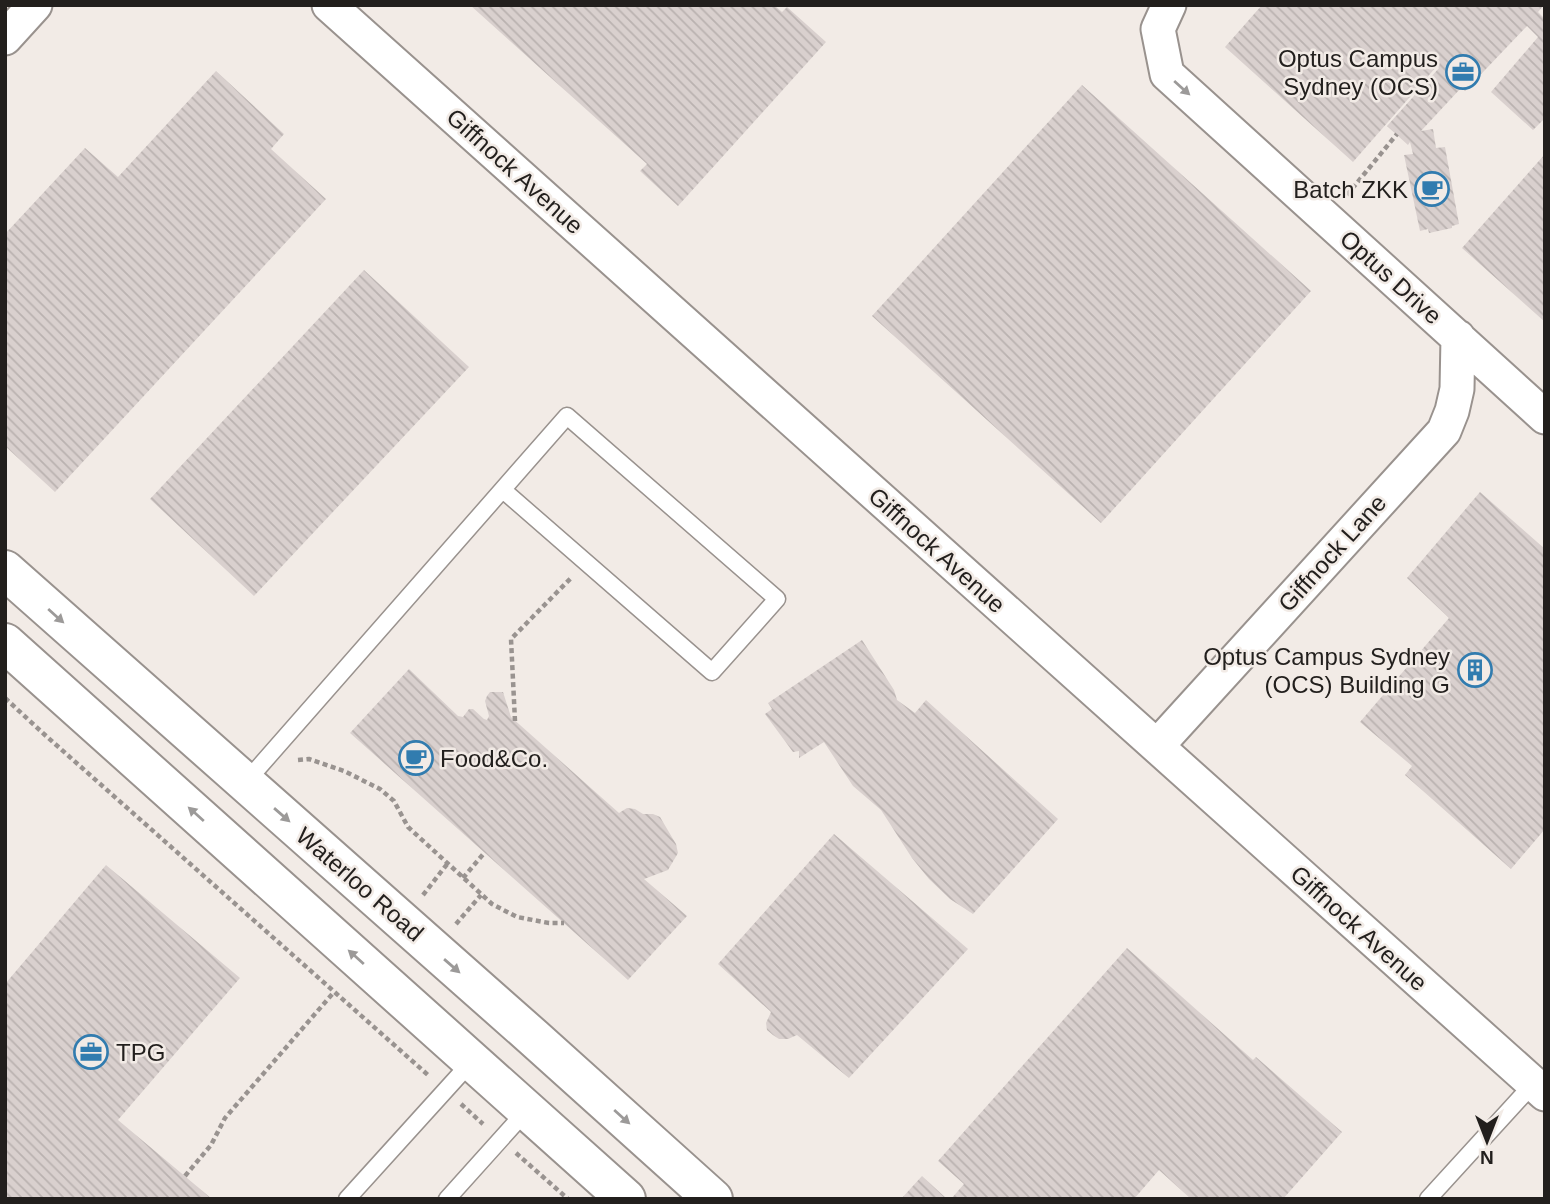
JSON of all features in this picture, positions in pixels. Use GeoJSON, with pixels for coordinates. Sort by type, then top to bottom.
{"type":"FeatureCollection","features":[{"type":"Feature","properties":{"kind":"street"},"geometry":{"type":"LineString","coordinates":[[5,38],[35,5]]}},
{"type":"Feature","properties":{"kind":"street","name":"Giffnock Avenue"},"geometry":{"type":"LineString","coordinates":[[329,5],[1539,1089]]}},
{"type":"Feature","properties":{"kind":"street","name":"Optus Drive"},"geometry":{"type":"LineString","coordinates":[[1169,5],[1158,29],[1167,74],[1545,417]]}},
{"type":"Feature","properties":{"kind":"street","name":"Giffnock Lane"},"geometry":{"type":"LineString","coordinates":[[1157,746],[1444,431],[1457,389],[1458,337]]}},
{"type":"Feature","properties":{"kind":"street","name":"Waterloo Road"},"geometry":{"type":"LineString","coordinates":[[5,570],[713,1199]]}},
{"type":"Feature","properties":{"kind":"street"},"geometry":{"type":"LineString","coordinates":[[5,643],[626,1199]]}},
{"type":"Feature","properties":{"kind":"lane"},"geometry":{"type":"LineString","coordinates":[[245,783],[567,416],[777,599],[712,672],[503,489]]}},
{"type":"Feature","properties":{"kind":"lane"},"geometry":{"type":"LineString","coordinates":[[347,1199],[472,1061]]}},
{"type":"Feature","properties":{"kind":"lane"},"geometry":{"type":"LineString","coordinates":[[1428,1199],[1539,1089]]}},
{"type":"Feature","properties":{"kind":"lane"},"geometry":{"type":"LineString","coordinates":[[447,1199],[527,1110]]}},
{"type":"Feature","properties":{"kind":"path"},"geometry":{"type":"LineString","coordinates":[[1326,219],[1397,134]]}},
{"type":"Feature","properties":{"kind":"path"},"geometry":{"type":"LineString","coordinates":[[515,721],[511,639],[587,562]]}},
{"type":"Feature","properties":{"kind":"path"},"geometry":{"type":"LineString","coordinates":[[5,698],[568,1199]]}},
{"type":"Feature","properties":{"kind":"path"},"geometry":{"type":"LineString","coordinates":[[301,760],[309,759],[344,771],[380,789],[394,801],[408,827],[492,904],[517,917],[564,923]]}},
{"type":"Feature","properties":{"kind":"path"},"geometry":{"type":"LineString","coordinates":[[463,878],[485,852]]}},
{"type":"Feature","properties":{"kind":"path"},"geometry":{"type":"LineString","coordinates":[[420,899],[448,863]]}},
{"type":"Feature","properties":{"kind":"path"},"geometry":{"type":"LineString","coordinates":[[453,928],[481,895]]}},
{"type":"Feature","properties":{"kind":"path"},"geometry":{"type":"LineString","coordinates":[[185,1176],[211,1145],[225,1118],[334,992]]}},
{"type":"Feature","properties":{"kind":"building"},"geometry":{"type":"Polygon","coordinates":[[[470,5],[774,5],[782,12],[787,7],[826,42],[678,206],[640,171],[647,164],[470,5]]]}},
{"type":"Feature","properties":{"kind":"building"},"geometry":{"type":"Polygon","coordinates":[[[1262,5],[1544,5],[1538,12],[1545,19],[1545,118],[1533,130],[1491,92],[1538,37],[1527,26],[1465,91],[1461,88],[1421,131],[1433,129],[1436,148],[1445,147],[1459,224],[1429,233],[1428,229],[1420,231],[1404,155],[1413,154],[1410,142],[1408,145],[1387,126],[1439,68],[1437,66],[1353,162],[1225,47],[1262,5]]]}},
{"type":"Feature","properties":{"kind":"building"},"geometry":{"type":"Polygon","coordinates":[[[216,71],[284,134],[271,149],[326,199],[55,492],[5,446],[5,234],[85,148],[118,177],[216,71]]]}},
{"type":"Feature","properties":{"kind":"building"},"geometry":{"type":"Polygon","coordinates":[[[1082,85],[1311,291],[1101,523],[872,316],[1082,85]]]}},
{"type":"Feature","properties":{"kind":"building"},"geometry":{"type":"Polygon","coordinates":[[[1545,154],[1545,322],[1462,248],[1545,154]]]}},
{"type":"Feature","properties":{"kind":"building"},"geometry":{"type":"Polygon","coordinates":[[[364,270],[469,367],[254,596],[150,499],[364,270]]]}},
{"type":"Feature","properties":{"kind":"building","name":"Optus Campus Sydney (OCS) Building G"},"geometry":{"type":"Polygon","coordinates":[[[1480,492],[1545,549],[1545,829],[1511,869],[1405,775],[1412,766],[1360,722],[1449,618],[1407,578],[1480,492]]]}},
{"type":"Feature","properties":{"kind":"building"},"geometry":{"type":"Polygon","coordinates":[[[862,640],[894,690],[897,700],[915,713],[926,700],[1058,819],[973,914],[950,899],[929,879],[881,810],[853,786],[824,742],[799,758],[799,751],[793,752],[765,714],[772,709],[768,703],[862,640]]]}},
{"type":"Feature","properties":{"kind":"building"},"geometry":{"type":"Polygon","coordinates":[[[409,669],[458,716],[463,717],[469,709],[473,709],[487,720],[487,696],[490,692],[503,692],[511,717],[619,813],[627,808],[660,817],[676,844],[678,853],[668,870],[644,879],[687,916],[628,980],[350,733],[409,669]]]}},
{"type":"Feature","properties":{"kind":"building"},"geometry":{"type":"Polygon","coordinates":[[[834,834],[968,949],[849,1078],[797,1035],[779,1039],[767,1030],[766,1023],[771,1012],[718,964],[834,834]]]}},
{"type":"Feature","properties":{"kind":"building","name":"TPG"},"geometry":{"type":"Polygon","coordinates":[[[106,865],[240,978],[118,1120],[212,1199],[5,1199],[5,984],[106,865]]]}},
{"type":"Feature","properties":{"kind":"building"},"geometry":{"type":"Polygon","coordinates":[[[1127,948],[1253,1060],[1256,1057],[1342,1132],[1283,1199],[1191,1199],[1159,1170],[1134,1199],[951,1199],[964,1184],[938,1161],[1127,948]]]}},
{"type":"Feature","properties":{"kind":"building"},"geometry":{"type":"Polygon","coordinates":[[[922,1176],[947,1199],[901,1199],[922,1176]]]}},
{"type":"Feature","properties":{"kind":"place","name":"Optus Campus Sydney (OCS)"},"geometry":{"type":"Point","coordinates":[1463,72]}},
{"type":"Feature","properties":{"kind":"place","name":"Batch ZKK"},"geometry":{"type":"Point","coordinates":[1432,189]}},
{"type":"Feature","properties":{"kind":"place","name":"Optus Campus Sydney (OCS) Building G"},"geometry":{"type":"Point","coordinates":[1475,670]}},
{"type":"Feature","properties":{"kind":"place","name":"Food&Co."},"geometry":{"type":"Point","coordinates":[416,758]}},
{"type":"Feature","properties":{"kind":"place","name":"TPG"},"geometry":{"type":"Point","coordinates":[91,1052]}}]}
